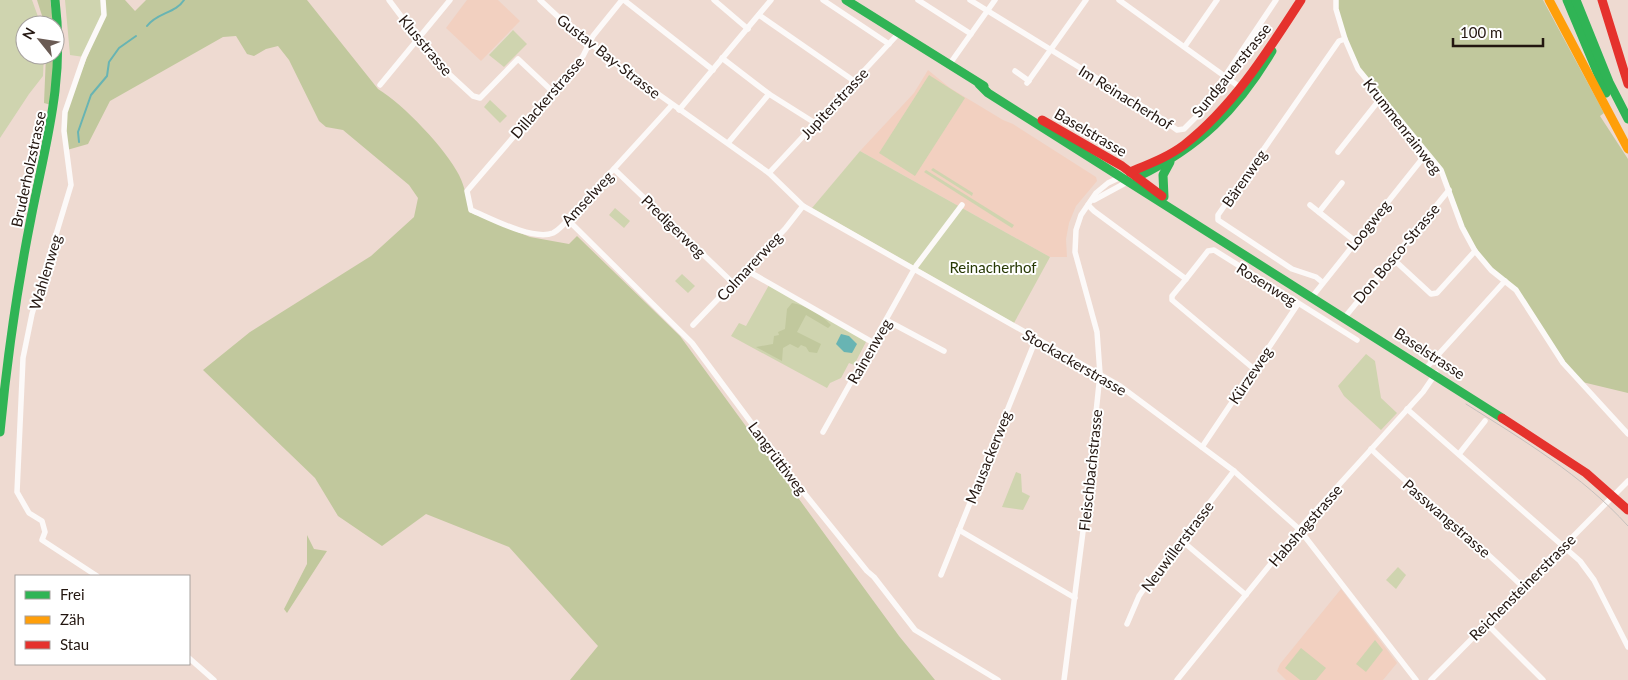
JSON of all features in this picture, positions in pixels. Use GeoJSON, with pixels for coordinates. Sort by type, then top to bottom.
{"type":"FeatureCollection","features":[{"type":"Feature","properties":{"kind":"main road","name":"Bruderholzstrasse"},"geometry":{"type":"LineString","coordinates":[[0,432],[5,376],[20,274],[59,84],[61,46],[55,0]]}},
{"type":"Feature","properties":{"kind":"main road","name":"Baselstrasse"},"geometry":{"type":"LineString","coordinates":[[846,0],[979,84],[1082,142],[1130,176],[1185,219],[1208,231],[1427,367],[1582,470],[1614,495],[1628,510]]}},
{"type":"Feature","properties":{"kind":"main road","name":"Sundgauerstrasse"},"geometry":{"type":"LineString","coordinates":[[1130,176],[1172,160],[1208,134],[1242,89],[1301,0]]}},
{"type":"Feature","properties":{"kind":"main road"},"geometry":{"type":"LineString","coordinates":[[1548,0],[1628,149]]}},
{"type":"Feature","properties":{"kind":"main road"},"geometry":{"type":"LineString","coordinates":[[1567,0],[1595,70],[1628,140]]}},
{"type":"Feature","properties":{"kind":"main road"},"geometry":{"type":"LineString","coordinates":[[1576,0],[1609,82],[1628,119]]}},
{"type":"Feature","properties":{"kind":"main road"},"geometry":{"type":"LineString","coordinates":[[1602,0],[1628,84]]}},
{"type":"Feature","properties":{"kind":"main road","name":"Baselstrasse"},"geometry":{"type":"LineString","coordinates":[[979,84],[988,93],[1108,166],[1130,176],[1164,197],[1208,231]]}},
{"type":"Feature","properties":{"kind":"main road","name":"Sundgauerstrasse"},"geometry":{"type":"LineString","coordinates":[[1130,176],[1184,144],[1242,89]]}},
{"type":"Feature","properties":{"kind":"main road"},"geometry":{"type":"LineString","coordinates":[[1164,197],[1163,175],[1172,160]]}},
{"type":"Feature","properties":{"kind":"street","name":"Wahlenweg"},"geometry":{"type":"LineString","coordinates":[[95,575],[42,540],[45,532],[42,521],[29,513],[17,492],[23,358],[32,314],[71,185],[64,131],[65,112],[84,57],[104,15],[103,0]]}},
{"type":"Feature","properties":{"kind":"street","name":"Klusstrasse"},"geometry":{"type":"LineString","coordinates":[[389,0],[434,60],[473,96],[480,98],[518,59],[552,91]]}},
{"type":"Feature","properties":{"kind":"street"},"geometry":{"type":"LineString","coordinates":[[380,85],[450,0]]}},
{"type":"Feature","properties":{"kind":"street","name":"Gustav Bay-Strasse"},"geometry":{"type":"LineString","coordinates":[[540,0],[590,44],[680,110]]}},
{"type":"Feature","properties":{"kind":"street"},"geometry":{"type":"LineString","coordinates":[[623,0],[713,70]]}},
{"type":"Feature","properties":{"kind":"street","name":"Dillackerstrasse"},"geometry":{"type":"LineString","coordinates":[[467,190],[583,56],[623,0]]}},
{"type":"Feature","properties":{"kind":"street"},"geometry":{"type":"LineString","coordinates":[[714,0],[748,29]]}},
{"type":"Feature","properties":{"kind":"street"},"geometry":{"type":"LineString","coordinates":[[680,110],[771,0]]}},
{"type":"Feature","properties":{"kind":"street"},"geometry":{"type":"LineString","coordinates":[[823,0],[889,44]]}},
{"type":"Feature","properties":{"kind":"street"},"geometry":{"type":"LineString","coordinates":[[918,0],[971,34]]}},
{"type":"Feature","properties":{"kind":"street","name":"Im Reinacherhof"},"geometry":{"type":"LineString","coordinates":[[970,0],[1155,114],[1177,130],[1184,129],[1199,114]]}},
{"type":"Feature","properties":{"kind":"street"},"geometry":{"type":"LineString","coordinates":[[949,65],[995,0]]}},
{"type":"Feature","properties":{"kind":"street"},"geometry":{"type":"LineString","coordinates":[[1015,71],[1028,82],[1086,0]]}},
{"type":"Feature","properties":{"kind":"street"},"geometry":{"type":"LineString","coordinates":[[1119,0],[1242,89]]}},
{"type":"Feature","properties":{"kind":"street"},"geometry":{"type":"LineString","coordinates":[[1185,46],[1217,0]]}},
{"type":"Feature","properties":{"kind":"street"},"geometry":{"type":"LineString","coordinates":[[1225,76],[1276,0]]}},
{"type":"Feature","properties":{"kind":"street","name":"Krummenrainweg"},"geometry":{"type":"LineString","coordinates":[[1336,0],[1336,9],[1358,69],[1380,99],[1441,170],[1462,227],[1476,250],[1491,270],[1516,290],[1563,363],[1628,434]]}},
{"type":"Feature","properties":{"kind":"street"},"geometry":{"type":"LineString","coordinates":[[759,15],[854,81]]}},
{"type":"Feature","properties":{"kind":"street","name":"Jupiterstrasse"},"geometry":{"type":"LineString","coordinates":[[770,173],[898,33]]}},
{"type":"Feature","properties":{"kind":"street","name":"Bärenweg"},"geometry":{"type":"LineString","coordinates":[[1322,282],[1316,277],[1292,269],[1218,220],[1218,215],[1339,41],[1346,39]]}},
{"type":"Feature","properties":{"kind":"street"},"geometry":{"type":"LineString","coordinates":[[722,58],[769,94],[815,123]]}},
{"type":"Feature","properties":{"kind":"street"},"geometry":{"type":"LineString","coordinates":[[728,143],[769,94]]}},
{"type":"Feature","properties":{"kind":"street"},"geometry":{"type":"LineString","coordinates":[[1338,152],[1380,99]]}},
{"type":"Feature","properties":{"kind":"street","name":"Amselweg"},"geometry":{"type":"LineString","coordinates":[[467,190],[471,210],[524,231],[540,235],[553,232],[568,220],[672,105]]}},
{"type":"Feature","properties":{"kind":"street","name":"Stockackerstrasse"},"geometry":{"type":"LineString","coordinates":[[680,110],[770,173],[802,206],[1120,386],[1234,471],[1299,529],[1416,680]]}},
{"type":"Feature","properties":{"kind":"street","name":"Loogweg"},"geometry":{"type":"LineString","coordinates":[[1312,297],[1322,282],[1426,154]]}},
{"type":"Feature","properties":{"kind":"street","name":"Baselstrasse"},"geometry":{"type":"LineString","coordinates":[[1108,166],[1111,174],[1108,183]]}},
{"type":"Feature","properties":{"kind":"street","name":"Predigerweg"},"geometry":{"type":"LineString","coordinates":[[614,169],[734,284]]}},
{"type":"Feature","properties":{"kind":"street","name":"Fleischbachstrasse"},"geometry":{"type":"LineString","coordinates":[[1064,680],[1100,374],[1097,332],[1075,252],[1076,230],[1081,214],[1096,193],[1108,183],[1130,176]]}},
{"type":"Feature","properties":{"kind":"street","name":"Fleischbachstrasse"},"geometry":{"type":"LineString","coordinates":[[1088,205],[1130,176]]}},
{"type":"Feature","properties":{"kind":"street"},"geometry":{"type":"LineString","coordinates":[[1319,212],[1342,182]]}},
{"type":"Feature","properties":{"kind":"street","name":"Don Bosco-Strasse"},"geometry":{"type":"LineString","coordinates":[[1345,317],[1449,190]]}},
{"type":"Feature","properties":{"kind":"street","name":"Rainenweg"},"geometry":{"type":"LineString","coordinates":[[823,432],[914,269],[962,205]]}},
{"type":"Feature","properties":{"kind":"street"},"geometry":{"type":"LineString","coordinates":[[1088,205],[1094,212],[1186,279]]}},
{"type":"Feature","properties":{"kind":"street"},"geometry":{"type":"LineString","coordinates":[[1310,205],[1355,241]]}},
{"type":"Feature","properties":{"kind":"street","name":"Colmarerweg"},"geometry":{"type":"LineString","coordinates":[[693,325],[734,284],[802,206]]}},
{"type":"Feature","properties":{"kind":"street","name":"Langrüttiweg"},"geometry":{"type":"LineString","coordinates":[[568,220],[688,338],[796,484],[867,571],[874,577],[915,630],[998,680]]}},
{"type":"Feature","properties":{"kind":"street","name":"Rosenweg"},"geometry":{"type":"LineString","coordinates":[[1254,369],[1172,300],[1172,296],[1208,251],[1214,250],[1357,340]]}},
{"type":"Feature","properties":{"kind":"street"},"geometry":{"type":"LineString","coordinates":[[1392,258],[1431,294],[1437,293],[1476,250]]}},
{"type":"Feature","properties":{"kind":"street"},"geometry":{"type":"LineString","coordinates":[[746,270],[872,342]]}},
{"type":"Feature","properties":{"kind":"street"},"geometry":{"type":"LineString","coordinates":[[1427,367],[1505,281]]}},
{"type":"Feature","properties":{"kind":"street","name":"Kürzeweg"},"geometry":{"type":"LineString","coordinates":[[1202,447],[1298,304]]}},
{"type":"Feature","properties":{"kind":"street"},"geometry":{"type":"LineString","coordinates":[[886,320],[944,351]]}},
{"type":"Feature","properties":{"kind":"street","name":"Mausackerweg"},"geometry":{"type":"LineString","coordinates":[[941,575],[1036,339]]}},
{"type":"Feature","properties":{"kind":"street","name":"Habshagstrasse"},"geometry":{"type":"LineString","coordinates":[[1177,680],[1299,529],[1407,409],[1436,373]]}},
{"type":"Feature","properties":{"kind":"street"},"geometry":{"type":"LineString","coordinates":[[1407,409],[1580,562],[1594,580],[1628,647]]}},
{"type":"Feature","properties":{"kind":"street"},"geometry":{"type":"LineString","coordinates":[[1459,454],[1485,421]]}},
{"type":"Feature","properties":{"kind":"street","name":"Passwangstrasse"},"geometry":{"type":"LineString","coordinates":[[1371,449],[1420,495],[1472,538],[1522,586]]}},
{"type":"Feature","properties":{"kind":"street","name":"Neuwillerstrasse"},"geometry":{"type":"LineString","coordinates":[[1127,624],[1139,596],[1234,471]]}},
{"type":"Feature","properties":{"kind":"street"},"geometry":{"type":"LineString","coordinates":[[1614,495],[1628,481]]}},
{"type":"Feature","properties":{"kind":"street","name":"Reichensteinerstrasse"},"geometry":{"type":"LineString","coordinates":[[1431,680],[1614,495]]}},
{"type":"Feature","properties":{"kind":"street"},"geometry":{"type":"LineString","coordinates":[[959,530],[1075,598]]}},
{"type":"Feature","properties":{"kind":"street"},"geometry":{"type":"LineString","coordinates":[[1181,540],[1246,595]]}},
{"type":"Feature","properties":{"kind":"street"},"geometry":{"type":"LineString","coordinates":[[1486,623],[1543,680]]}},
{"type":"Feature","properties":{"kind":"street"},"geometry":{"type":"LineString","coordinates":[[190,659],[214,680]]}},
{"type":"Feature","properties":{"kind":"shaded area"},"geometry":{"type":"Polygon","coordinates":[[[467,0],[498,0],[520,21],[481,61],[446,28],[467,0]]]}},
{"type":"Feature","properties":{"kind":"shaded area"},"geometry":{"type":"Polygon","coordinates":[[[928,70],[950,88],[1013,124],[1096,177],[1097,181],[1076,206],[1069,223],[1066,239],[1067,257],[1050,257],[860,151],[914,93],[928,70]]]}},
{"type":"Feature","properties":{"kind":"shaded area"},"geometry":{"type":"Polygon","coordinates":[[[1341,589],[1397,663],[1383,680],[1286,680],[1277,671],[1280,664],[1341,589]]]}},
{"type":"Feature","properties":{"kind":"green space"},"geometry":{"type":"Polygon","coordinates":[[[0,0],[32,0],[37,15],[15,15],[15,65],[44,65],[43,76],[0,138],[0,0]]]}},
{"type":"Feature","properties":{"kind":"green space"},"geometry":{"type":"Polygon","coordinates":[[[37,0],[50,0],[52,15],[42,15],[37,0]]]}},
{"type":"Feature","properties":{"kind":"green space"},"geometry":{"type":"Polygon","coordinates":[[[65,0],[103,0],[104,15],[84,57],[70,55],[65,0]]]}},
{"type":"Feature","properties":{"kind":"green space"},"geometry":{"type":"Polygon","coordinates":[[[103,0],[125,0],[135,11],[146,0],[307,0],[378,89],[399,105],[423,128],[453,164],[466,193],[469,212],[530,237],[569,244],[577,236],[680,336],[899,636],[935,680],[570,680],[598,646],[509,547],[426,514],[382,546],[338,516],[315,478],[203,370],[250,332],[371,256],[414,217],[418,198],[409,185],[343,130],[326,127],[319,121],[289,60],[278,46],[266,49],[254,56],[247,54],[236,36],[223,37],[110,101],[88,144],[67,150],[65,112],[104,15],[103,0]]]}},
{"type":"Feature","properties":{"kind":"green space"},"geometry":{"type":"Polygon","coordinates":[[[1336,0],[1543,0],[1604,113],[1600,116],[1628,159],[1628,393],[1578,381],[1524,301],[1491,270],[1462,227],[1441,170],[1358,69],[1345,39],[1336,0]]]}},
{"type":"Feature","properties":{"kind":"green space"},"geometry":{"type":"Polygon","coordinates":[[[513,30],[527,44],[504,67],[489,55],[513,30]]]}},
{"type":"Feature","properties":{"kind":"green space"},"geometry":{"type":"Polygon","coordinates":[[[46,65],[54,65],[51,105],[44,103],[46,65]]]}},
{"type":"Feature","properties":{"kind":"green space"},"geometry":{"type":"Polygon","coordinates":[[[929,75],[965,98],[915,176],[879,153],[929,75]]]}},
{"type":"Feature","properties":{"kind":"green space"},"geometry":{"type":"Polygon","coordinates":[[[490,100],[507,116],[500,123],[484,107],[490,100]]]}},
{"type":"Feature","properties":{"kind":"green space","name":"Reinacherhof"},"geometry":{"type":"Polygon","coordinates":[[[860,151],[1050,257],[1014,323],[812,208],[860,151]]]}},
{"type":"Feature","properties":{"kind":"green space"},"geometry":{"type":"Polygon","coordinates":[[[933,168],[973,193],[972,196],[931,170],[933,168]]]}},
{"type":"Feature","properties":{"kind":"green space"},"geometry":{"type":"Polygon","coordinates":[[[926,170],[1014,225],[1012,228],[924,172],[926,170]]]}},
{"type":"Feature","properties":{"kind":"green space"},"geometry":{"type":"Polygon","coordinates":[[[615,208],[630,221],[624,228],[609,215],[615,208]]]}},
{"type":"Feature","properties":{"kind":"green space"},"geometry":{"type":"Polygon","coordinates":[[[682,274],[695,286],[688,293],[675,281],[682,274]]]}},
{"type":"Feature","properties":{"kind":"green space"},"geometry":{"type":"Polygon","coordinates":[[[769,285],[867,340],[854,365],[849,363],[841,378],[830,383],[827,388],[731,336],[739,323],[746,326],[769,285]]]}},
{"type":"Feature","properties":{"kind":"green space"},"geometry":{"type":"Polygon","coordinates":[[[792,303],[813,311],[831,325],[828,328],[806,315],[797,332],[821,344],[817,353],[809,352],[806,347],[801,345],[798,348],[790,344],[783,348],[782,361],[756,347],[773,344],[774,336],[779,335],[778,332],[785,329],[787,309],[792,303]]]}},
{"type":"Feature","properties":{"kind":"green space"},"geometry":{"type":"Polygon","coordinates":[[[1366,354],[1375,361],[1381,398],[1397,413],[1381,430],[1344,396],[1338,386],[1366,354]]]}},
{"type":"Feature","properties":{"kind":"green space"},"geometry":{"type":"Polygon","coordinates":[[[1016,472],[1021,474],[1022,492],[1030,496],[1023,510],[1002,507],[1016,472]]]}},
{"type":"Feature","properties":{"kind":"green space"},"geometry":{"type":"Polygon","coordinates":[[[307,535],[314,549],[327,551],[287,613],[284,609],[307,564],[307,535]]]}},
{"type":"Feature","properties":{"kind":"green space"},"geometry":{"type":"Polygon","coordinates":[[[1398,567],[1406,575],[1396,589],[1386,580],[1398,567]]]}},
{"type":"Feature","properties":{"kind":"green space"},"geometry":{"type":"Polygon","coordinates":[[[1375,640],[1383,650],[1366,672],[1356,664],[1375,640]]]}},
{"type":"Feature","properties":{"kind":"green space"},"geometry":{"type":"Polygon","coordinates":[[[1301,648],[1326,668],[1316,680],[1300,680],[1285,668],[1301,648]]]}},
{"type":"Feature","properties":{"kind":"water"},"geometry":{"type":"Polygon","coordinates":[[[841,334],[849,336],[857,344],[852,353],[844,352],[836,344],[841,334]]]}},
{"type":"Feature","properties":{"kind":"waterway"},"geometry":{"type":"LineString","coordinates":[[147,26],[155,18],[176,8],[184,0]]}},
{"type":"Feature","properties":{"kind":"waterway"},"geometry":{"type":"LineString","coordinates":[[79,142],[78,132],[91,95],[107,76],[109,62],[119,48],[136,36]]}},
{"type":"Feature","properties":{"kind":"tram line"},"geometry":{"type":"LineString","coordinates":[[1466,404],[1572,474],[1628,526]]}},
{"type":"Feature","properties":{"kind":"traffic: fast"},"geometry":{"type":"LineString","coordinates":[[0,432],[17,297],[56,84],[58,57],[55,0]]}},
{"type":"Feature","properties":{"kind":"traffic: fast"},"geometry":{"type":"LineString","coordinates":[[846,0],[984,86]]}},
{"type":"Feature","properties":{"kind":"traffic: fast"},"geometry":{"type":"LineString","coordinates":[[1567,0],[1606,93]]}},
{"type":"Feature","properties":{"kind":"traffic: fast"},"geometry":{"type":"LineString","coordinates":[[1576,0],[1609,82],[1628,119]]}},
{"type":"Feature","properties":{"kind":"traffic: fast"},"geometry":{"type":"LineString","coordinates":[[1137,177],[1179,153],[1215,125],[1245,91],[1272,51]]}},
{"type":"Feature","properties":{"kind":"traffic: fast"},"geometry":{"type":"LineString","coordinates":[[979,84],[988,93],[1502,418]]}},
{"type":"Feature","properties":{"kind":"traffic: fast"},"geometry":{"type":"LineString","coordinates":[[1164,197],[1163,175],[1170,162]]}},
{"type":"Feature","properties":{"kind":"traffic: slow"},"geometry":{"type":"LineString","coordinates":[[1549,0],[1628,149]]}},
{"type":"Feature","properties":{"kind":"traffic: jam"},"geometry":{"type":"LineString","coordinates":[[1130,172],[1178,149],[1202,130],[1234,96],[1276,39],[1301,0]]}},
{"type":"Feature","properties":{"kind":"traffic: jam"},"geometry":{"type":"LineString","coordinates":[[1602,0],[1628,84]]}},
{"type":"Feature","properties":{"kind":"traffic: jam"},"geometry":{"type":"LineString","coordinates":[[1042,120],[1122,166],[1162,196]]}},
{"type":"Feature","properties":{"kind":"traffic: jam"},"geometry":{"type":"LineString","coordinates":[[1502,418],[1586,473],[1628,510]]}}]}
